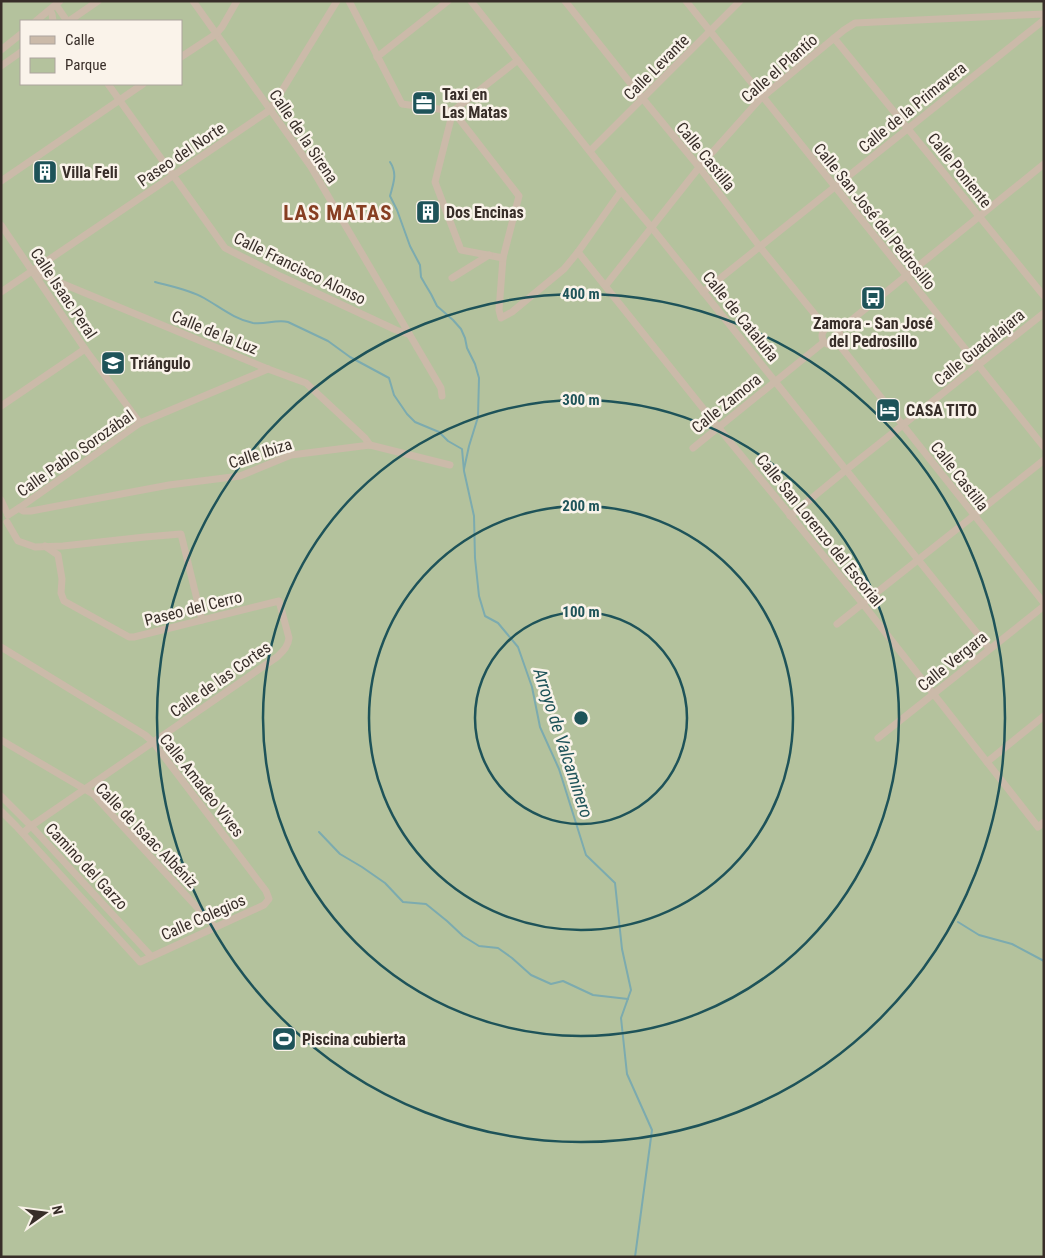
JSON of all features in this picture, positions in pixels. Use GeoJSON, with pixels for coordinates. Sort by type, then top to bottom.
{"type":"FeatureCollection","features":[{"type":"Feature","properties":{"kind":"street"},"geometry":{"type":"LineString","coordinates":[[70,20],[98,1]]}},
{"type":"Feature","properties":{"kind":"street","name":"Calle de la Sirena"},"geometry":{"type":"LineString","coordinates":[[193,1],[311,168],[441,388],[442,396]]}},
{"type":"Feature","properties":{"kind":"street"},"geometry":{"type":"LineString","coordinates":[[182,56],[216,34],[237,1]]}},
{"type":"Feature","properties":{"kind":"street","name":"Paseo del Norte"},"geometry":{"type":"LineString","coordinates":[[1,292],[270,110],[337,1]]}},
{"type":"Feature","properties":{"kind":"street"},"geometry":{"type":"LineString","coordinates":[[349,1],[402,104],[453,111],[519,196],[503,258],[499,310],[501,318],[512,312],[564,269],[621,191]]}},
{"type":"Feature","properties":{"kind":"street"},"geometry":{"type":"LineString","coordinates":[[377,57],[448,1]]}},
{"type":"Feature","properties":{"kind":"street","name":"Calle de Cataluña"},"geometry":{"type":"LineString","coordinates":[[471,1],[621,191],[989,648]]}},
{"type":"Feature","properties":{"kind":"street","name":"Calle Castilla"},"geometry":{"type":"LineString","coordinates":[[565,1],[826,328]]}},
{"type":"Feature","properties":{"kind":"street","name":"Calle San José del Pedrosillo"},"geometry":{"type":"LineString","coordinates":[[686,1],[1044,447]]}},
{"type":"Feature","properties":{"kind":"street","name":"Calle Levante"},"geometry":{"type":"LineString","coordinates":[[590,151],[740,1]]}},
{"type":"Feature","properties":{"kind":"street"},"geometry":{"type":"LineString","coordinates":[[55,5],[67,20]]}},
{"type":"Feature","properties":{"kind":"street"},"geometry":{"type":"LineString","coordinates":[[37,20],[55,5]]}},
{"type":"Feature","properties":{"kind":"street"},"geometry":{"type":"LineString","coordinates":[[54,20],[52,14],[55,5]]}},
{"type":"Feature","properties":{"kind":"street","name":"Calle el Plantío"},"geometry":{"type":"LineString","coordinates":[[606,285],[699,167],[762,97],[855,23],[1044,14]]}},
{"type":"Feature","properties":{"kind":"street","name":"Calle de la Primavera"},"geometry":{"type":"LineString","coordinates":[[703,292],[1044,20]]}},
{"type":"Feature","properties":{"kind":"street"},"geometry":{"type":"LineString","coordinates":[[1,50],[20,35]]}},
{"type":"Feature","properties":{"kind":"street","name":"Calle Poniente"},"geometry":{"type":"LineString","coordinates":[[834,38],[1044,296]]}},
{"type":"Feature","properties":{"kind":"street"},"geometry":{"type":"LineString","coordinates":[[1,66],[20,53]]}},
{"type":"Feature","properties":{"kind":"street"},"geometry":{"type":"LineString","coordinates":[[503,258],[461,250],[435,182],[453,111],[518,60]]}},
{"type":"Feature","properties":{"kind":"street","name":"Calle Francisco Alonso"},"geometry":{"type":"LineString","coordinates":[[109,85],[224,248],[387,326],[409,334]]}},
{"type":"Feature","properties":{"kind":"street"},"geometry":{"type":"LineString","coordinates":[[1,182],[142,85]]}},
{"type":"Feature","properties":{"kind":"street"},"geometry":{"type":"LineString","coordinates":[[838,331],[1044,164]]}},
{"type":"Feature","properties":{"kind":"street","name":"Calle Isaac Peral"},"geometry":{"type":"LineString","coordinates":[[1,225],[85,349],[140,423]]}},
{"type":"Feature","properties":{"kind":"street","name":"Calle San Lorenzo del Escorial"},"geometry":{"type":"LineString","coordinates":[[578,252],[718,428],[863,604],[987,762],[1041,824]]}},
{"type":"Feature","properties":{"kind":"street"},"geometry":{"type":"LineString","coordinates":[[452,278],[488,255]]}},
{"type":"Feature","properties":{"kind":"street","name":"Calle de la Luz"},"geometry":{"type":"LineString","coordinates":[[32,271],[306,383],[370,445]]}},
{"type":"Feature","properties":{"kind":"street","name":"Calle Guadalajara"},"geometry":{"type":"LineString","coordinates":[[790,516],[1044,313]]}},
{"type":"Feature","properties":{"kind":"street"},"geometry":{"type":"LineString","coordinates":[[833,327],[838,331],[840,337],[837,342],[830,345],[824,342],[822,334],[826,328],[833,327]]}},
{"type":"Feature","properties":{"kind":"street","name":"Calle Zamora"},"geometry":{"type":"LineString","coordinates":[[693,448],[824,342]]}},
{"type":"Feature","properties":{"kind":"street","name":"Calle Castilla"},"geometry":{"type":"LineString","coordinates":[[837,342],[1044,604]]}},
{"type":"Feature","properties":{"kind":"street"},"geometry":{"type":"LineString","coordinates":[[1,406],[85,349]]}},
{"type":"Feature","properties":{"kind":"street","name":"Calle Pablo Sorozábal"},"geometry":{"type":"LineString","coordinates":[[7,518],[140,423],[268,369]]}},
{"type":"Feature","properties":{"kind":"street","name":"Calle Ibiza"},"geometry":{"type":"LineString","coordinates":[[19,508],[23,511],[31,511],[169,485],[240,476],[291,455],[370,445],[450,465]]}},
{"type":"Feature","properties":{"kind":"street"},"geometry":{"type":"LineString","coordinates":[[837,624],[1044,460]]}},
{"type":"Feature","properties":{"kind":"street"},"geometry":{"type":"LineString","coordinates":[[1,500],[18,541],[34,547],[63,546],[181,534],[202,620]]}},
{"type":"Feature","properties":{"kind":"street"},"geometry":{"type":"LineString","coordinates":[[1,530],[7,518]]}},
{"type":"Feature","properties":{"kind":"street","name":"Paseo del Cerro"},"geometry":{"type":"LineString","coordinates":[[45,546],[58,555],[62,579],[61,593],[64,601],[129,636],[134,637],[279,601]]}},
{"type":"Feature","properties":{"kind":"street","name":"Calle de las Cortes"},"geometry":{"type":"LineString","coordinates":[[23,834],[31,826],[277,657],[286,648],[289,638],[279,601]]}},
{"type":"Feature","properties":{"kind":"street","name":"Calle Vergara"},"geometry":{"type":"LineString","coordinates":[[878,738],[1044,604]]}},
{"type":"Feature","properties":{"kind":"street","name":"Calle Amadeo Vives"},"geometry":{"type":"LineString","coordinates":[[1,647],[145,735],[153,742],[266,891]]}},
{"type":"Feature","properties":{"kind":"street"},"geometry":{"type":"LineString","coordinates":[[987,762],[1044,716]]}},
{"type":"Feature","properties":{"kind":"street","name":"Calle de Isaac Albéniz"},"geometry":{"type":"LineString","coordinates":[[1,740],[93,794],[215,927]]}},
{"type":"Feature","properties":{"kind":"street","name":"Camino del Garzo"},"geometry":{"type":"LineString","coordinates":[[1,796],[151,956]]}},
{"type":"Feature","properties":{"kind":"street","name":"Camino del Garzo"},"geometry":{"type":"LineString","coordinates":[[1,811],[140,962]]}},
{"type":"Feature","properties":{"kind":"street","name":"Calle Colegios"},"geometry":{"type":"LineString","coordinates":[[140,962],[264,905],[268,899],[266,891]]}},
{"type":"Feature","properties":{"kind":"green space"},"geometry":{"type":"Polygon","coordinates":[[[1,1],[1044,1],[1044,1257],[1,1257],[1,1]]]}},
{"type":"Feature","properties":{"kind":"waterway"},"geometry":{"type":"LineString","coordinates":[[390,162],[394,171],[390,196],[410,246],[420,265],[421,277],[437,306],[461,329],[479,378],[478,417],[464,469]]}},
{"type":"Feature","properties":{"kind":"waterway","name":"Arroyo de Valcaminero"},"geometry":{"type":"LineString","coordinates":[[155,282],[198,295],[233,316],[246,321],[253,323],[288,322],[328,341],[350,357],[389,378],[394,395],[415,422],[439,432],[448,441],[462,449],[464,471],[474,516],[475,558],[479,596],[485,616],[498,623],[518,647],[532,687],[540,727],[559,769],[586,855],[615,883],[622,949],[631,990],[621,1018],[627,1074],[652,1130],[635,1257]]}},
{"type":"Feature","properties":{"kind":"waterway"},"geometry":{"type":"LineString","coordinates":[[319,832],[340,854],[385,883],[403,902],[426,904],[463,936],[479,946],[498,948],[531,975],[551,984],[563,981],[593,995],[628,999]]}},
{"type":"Feature","properties":{"kind":"waterway"},"geometry":{"type":"LineString","coordinates":[[958,922],[979,935],[1012,944],[1044,961]]}},
{"type":"Feature","properties":{"kind":"place","name":"Taxi en Las Matas"},"geometry":{"type":"Point","coordinates":[424,103]}},
{"type":"Feature","properties":{"kind":"place","name":"Villa Feli"},"geometry":{"type":"Point","coordinates":[45,172]}},
{"type":"Feature","properties":{"kind":"place","name":"Dos Encinas"},"geometry":{"type":"Point","coordinates":[428,212]}},
{"type":"Feature","properties":{"kind":"place","name":"Zamora - San José del Pedrosillo"},"geometry":{"type":"Point","coordinates":[873,298]}},
{"type":"Feature","properties":{"kind":"place","name":"Triángulo"},"geometry":{"type":"Point","coordinates":[113,363]}},
{"type":"Feature","properties":{"kind":"place","name":"CASA TITO"},"geometry":{"type":"Point","coordinates":[888,410]}},
{"type":"Feature","properties":{"kind":"place","name":"Piscina cubierta"},"geometry":{"type":"Point","coordinates":[284,1039]}},
{"type":"Feature","properties":{"kind":"district","name":"LAS MATAS"},"geometry":{"type":"Point","coordinates":[338,213]}}]}
